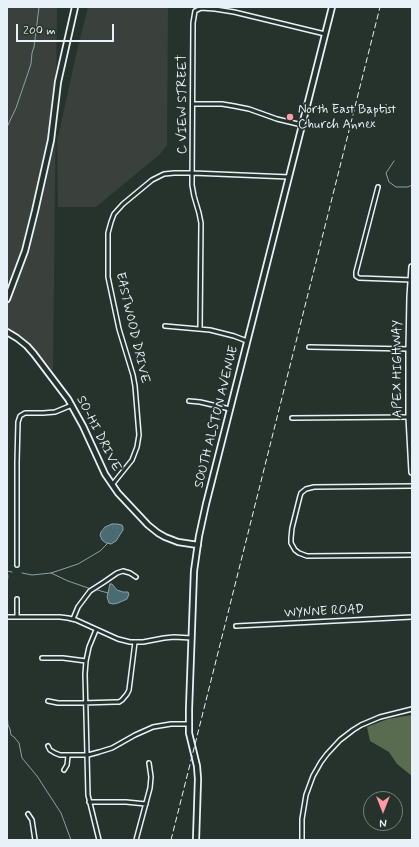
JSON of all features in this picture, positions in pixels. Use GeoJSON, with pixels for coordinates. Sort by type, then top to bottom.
{"type":"FeatureCollection","features":[{"type":"Feature","properties":{"kind":"main road","name":"APEX HIGHWAY"},"geometry":{"type":"LineString","coordinates":[[412,266],[408,349],[409,417],[412,472]]}},
{"type":"Feature","properties":{"kind":"street"},"geometry":{"type":"LineString","coordinates":[[7,299],[25,251],[35,212],[51,140],[58,82],[75,7]]}},
{"type":"Feature","properties":{"kind":"street","name":"SOUTH ALSTON AVENUE"},"geometry":{"type":"LineString","coordinates":[[196,840],[198,778],[189,724],[194,571],[198,545],[205,510],[230,409],[332,7]]}},
{"type":"Feature","properties":{"kind":"street","name":"C VIEW STREET"},"geometry":{"type":"LineString","coordinates":[[200,329],[201,224],[193,191],[192,173],[193,23],[195,11],[201,8],[221,10],[325,34]]}},
{"type":"Feature","properties":{"kind":"street"},"geometry":{"type":"LineString","coordinates":[[193,104],[222,104],[234,106],[302,125]]}},
{"type":"Feature","properties":{"kind":"street","name":"EASTWOOD DRIVE"},"geometry":{"type":"LineString","coordinates":[[112,485],[132,460],[137,447],[139,435],[135,386],[119,329],[108,277],[108,233],[114,214],[120,207],[152,180],[164,174],[192,173],[289,177]]}},
{"type":"Feature","properties":{"kind":"street"},"geometry":{"type":"LineString","coordinates":[[378,187],[356,276],[359,278],[412,280]]}},
{"type":"Feature","properties":{"kind":"street"},"geometry":{"type":"LineString","coordinates":[[165,326],[224,333],[247,341]]}},
{"type":"Feature","properties":{"kind":"street","name":"SO-HI DRIVE"},"geometry":{"type":"LineString","coordinates":[[7,332],[22,342],[34,354],[72,405],[84,426],[101,466],[112,485],[158,533],[178,542],[198,545]]}},
{"type":"Feature","properties":{"kind":"street"},"geometry":{"type":"LineString","coordinates":[[309,346],[408,349]]}},
{"type":"Feature","properties":{"kind":"street"},"geometry":{"type":"LineString","coordinates":[[189,401],[230,409]]}},
{"type":"Feature","properties":{"kind":"street"},"geometry":{"type":"LineString","coordinates":[[17,565],[17,462],[18,422],[20,416],[25,413],[55,412],[72,405]]}},
{"type":"Feature","properties":{"kind":"street"},"geometry":{"type":"LineString","coordinates":[[292,418],[409,417]]}},
{"type":"Feature","properties":{"kind":"street"},"geometry":{"type":"LineString","coordinates":[[412,486],[314,487],[306,489],[300,496],[292,528],[291,543],[295,550],[307,556],[412,555]]}},
{"type":"Feature","properties":{"kind":"street"},"geometry":{"type":"LineString","coordinates":[[73,619],[78,607],[90,591],[117,573],[123,571],[136,577]]}},
{"type":"Feature","properties":{"kind":"street"},"geometry":{"type":"LineString","coordinates":[[17,599],[17,617]]}},
{"type":"Feature","properties":{"kind":"street"},"geometry":{"type":"LineString","coordinates":[[7,617],[60,617],[73,619],[118,639],[135,642],[148,642],[174,637],[192,638]]}},
{"type":"Feature","properties":{"kind":"street","name":"WYNNE ROAD"},"geometry":{"type":"LineString","coordinates":[[236,626],[412,617]]}},
{"type":"Feature","properties":{"kind":"street"},"geometry":{"type":"LineString","coordinates":[[96,630],[89,647],[86,661],[87,788],[99,840]]}},
{"type":"Feature","properties":{"kind":"street"},"geometry":{"type":"LineString","coordinates":[[48,701],[58,703],[119,702],[125,697],[129,690],[135,642]]}},
{"type":"Feature","properties":{"kind":"street"},"geometry":{"type":"LineString","coordinates":[[42,658],[63,658],[86,661]]}},
{"type":"Feature","properties":{"kind":"street"},"geometry":{"type":"LineString","coordinates":[[302,840],[302,819],[306,795],[313,776],[327,754],[346,735],[365,723],[380,717],[412,710]]}},
{"type":"Feature","properties":{"kind":"street"},"geometry":{"type":"LineString","coordinates":[[48,746],[50,750],[57,754],[68,756],[87,755],[112,748],[153,727],[171,724],[189,724]]}},
{"type":"Feature","properties":{"kind":"street"},"geometry":{"type":"LineString","coordinates":[[64,770],[67,765],[68,756]]}},
{"type":"Feature","properties":{"kind":"street"},"geometry":{"type":"LineString","coordinates":[[136,840],[150,788],[151,777],[149,764]]}},
{"type":"Feature","properties":{"kind":"street"},"geometry":{"type":"LineString","coordinates":[[89,802],[126,802],[146,804]]}},
{"type":"Feature","properties":{"kind":"street"},"geometry":{"type":"LineString","coordinates":[[28,814],[32,820],[35,840]]}},
{"type":"Feature","properties":{"kind":"shaded area"},"geometry":{"type":"Polygon","coordinates":[[[7,7],[57,7],[53,371],[32,347],[18,340],[7,338],[7,7]]]}},
{"type":"Feature","properties":{"kind":"shaded area"},"geometry":{"type":"Polygon","coordinates":[[[88,7],[168,7],[167,145],[160,154],[96,207],[58,207],[57,142],[88,7]]]}},
{"type":"Feature","properties":{"kind":"green space"},"geometry":{"type":"Polygon","coordinates":[[[412,715],[412,776],[397,764],[389,752],[370,741],[367,727],[388,719],[412,715]]]}},
{"type":"Feature","properties":{"kind":"water"},"geometry":{"type":"Polygon","coordinates":[[[112,524],[122,525],[123,530],[116,541],[111,544],[102,540],[100,535],[105,527],[112,524]]]}},
{"type":"Feature","properties":{"kind":"water"},"geometry":{"type":"Polygon","coordinates":[[[110,584],[112,584],[117,590],[128,592],[129,594],[127,599],[118,603],[109,603],[107,597],[110,584]]]}},
{"type":"Feature","properties":{"kind":"waterway"},"geometry":{"type":"LineString","coordinates":[[7,127],[16,108],[31,64],[39,7]]}},
{"type":"Feature","properties":{"kind":"waterway"},"geometry":{"type":"LineString","coordinates":[[394,161],[386,173],[389,182],[396,187],[408,187],[412,185]]}},
{"type":"Feature","properties":{"kind":"waterway"},"geometry":{"type":"LineString","coordinates":[[22,573],[32,575],[51,573],[78,564],[100,551],[108,543]]}},
{"type":"Feature","properties":{"kind":"waterway"},"geometry":{"type":"LineString","coordinates":[[7,571],[12,572]]}},
{"type":"Feature","properties":{"kind":"waterway"},"geometry":{"type":"LineString","coordinates":[[7,572],[7,584]]}},
{"type":"Feature","properties":{"kind":"waterway"},"geometry":{"type":"LineString","coordinates":[[51,573],[91,589]]}},
{"type":"Feature","properties":{"kind":"waterway"},"geometry":{"type":"LineString","coordinates":[[94,589],[108,593]]}},
{"type":"Feature","properties":{"kind":"waterway"},"geometry":{"type":"LineString","coordinates":[[7,712],[8,725],[11,735],[19,743],[22,758],[37,776],[61,813],[71,840]]}},
{"type":"Feature","properties":{"kind":"railway"},"geometry":{"type":"LineString","coordinates":[[171,840],[380,7]]}},
{"type":"Feature","properties":{"kind":"place","name":"North East Baptist Church Annex"},"geometry":{"type":"Point","coordinates":[290,117]}}]}
